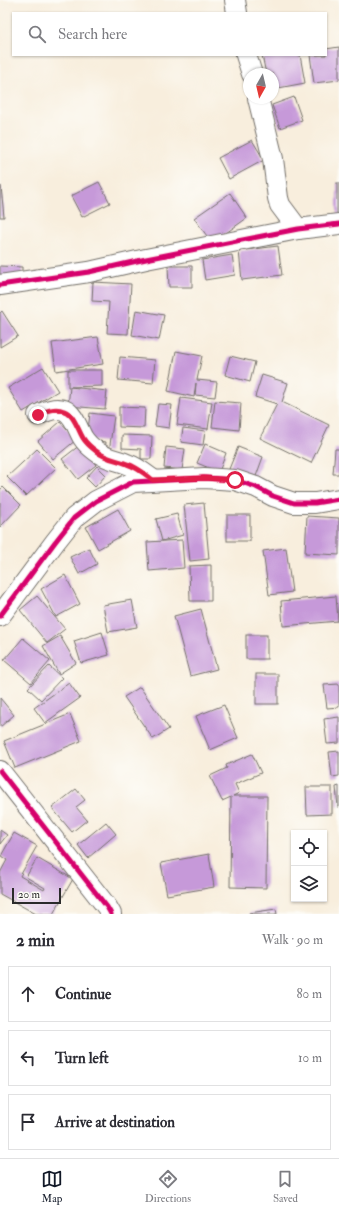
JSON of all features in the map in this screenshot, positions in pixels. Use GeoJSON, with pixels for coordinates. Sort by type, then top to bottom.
{"type":"FeatureCollection","features":[{"type":"Feature","properties":{"kind":"street"},"geometry":{"type":"LineString","coordinates":[[235,0],[238,12]]}},
{"type":"Feature","properties":{"kind":"street"},"geometry":{"type":"LineString","coordinates":[[246,56],[250,68]]}},
{"type":"Feature","properties":{"kind":"street"},"geometry":{"type":"LineString","coordinates":[[259,104],[273,159],[280,205],[298,229]]}},
{"type":"Feature","properties":{"kind":"street"},"geometry":{"type":"LineString","coordinates":[[0,285],[89,272],[146,259],[298,229],[339,224]]}},
{"type":"Feature","properties":{"kind":"street"},"geometry":{"type":"LineString","coordinates":[[38,415],[48,410],[55,409],[65,411],[73,419],[84,440],[96,452],[111,460],[127,463],[141,470],[153,480]]}},
{"type":"Feature","properties":{"kind":"street"},"geometry":{"type":"LineString","coordinates":[[0,616],[54,542],[74,518],[96,501],[133,482],[204,478],[235,480],[294,503],[315,503],[339,499]]}},
{"type":"Feature","properties":{"kind":"street"},"geometry":{"type":"LineString","coordinates":[[0,771],[111,914]]}},
{"type":"Feature","properties":{"kind":"building"},"geometry":{"type":"Polygon","coordinates":[[[339,47],[339,80],[314,83],[310,56],[327,56],[327,49],[339,47]]]}},
{"type":"Feature","properties":{"kind":"building"},"geometry":{"type":"Polygon","coordinates":[[[262,56],[300,56],[305,83],[279,88],[279,68],[265,68],[262,56]]]}},
{"type":"Feature","properties":{"kind":"building"},"geometry":{"type":"Polygon","coordinates":[[[294,97],[302,120],[280,128],[272,105],[279,104],[279,102],[294,97]]]}},
{"type":"Feature","properties":{"kind":"building"},"geometry":{"type":"Polygon","coordinates":[[[252,140],[264,160],[229,179],[218,158],[252,140]]]}},
{"type":"Feature","properties":{"kind":"building"},"geometry":{"type":"Polygon","coordinates":[[[99,182],[110,203],[82,217],[71,196],[99,182]]]}},
{"type":"Feature","properties":{"kind":"building"},"geometry":{"type":"Polygon","coordinates":[[[337,183],[339,183],[339,218],[337,218],[337,183]]]}},
{"type":"Feature","properties":{"kind":"building"},"geometry":{"type":"Polygon","coordinates":[[[1,186],[4,217],[0,217],[1,186]]]}},
{"type":"Feature","properties":{"kind":"building"},"geometry":{"type":"Polygon","coordinates":[[[230,193],[247,218],[212,243],[194,218],[230,193]]]}},
{"type":"Feature","properties":{"kind":"building"},"geometry":{"type":"Polygon","coordinates":[[[278,246],[282,275],[242,280],[239,251],[278,246]]]}},
{"type":"Feature","properties":{"kind":"building"},"geometry":{"type":"Polygon","coordinates":[[[232,255],[235,275],[205,280],[202,260],[232,255]]]}},
{"type":"Feature","properties":{"kind":"building"},"geometry":{"type":"Polygon","coordinates":[[[0,266],[22,267],[22,280],[0,279],[0,266]]]}},
{"type":"Feature","properties":{"kind":"building"},"geometry":{"type":"Polygon","coordinates":[[[168,266],[192,266],[192,287],[169,287],[168,266]]]}},
{"type":"Feature","properties":{"kind":"building"},"geometry":{"type":"Polygon","coordinates":[[[93,282],[131,284],[128,334],[107,333],[109,302],[92,301],[93,282]]]}},
{"type":"Feature","properties":{"kind":"building"},"geometry":{"type":"Polygon","coordinates":[[[136,310],[164,315],[159,340],[132,335],[136,310]]]}},
{"type":"Feature","properties":{"kind":"building"},"geometry":{"type":"Polygon","coordinates":[[[2,311],[18,336],[0,347],[0,313],[2,311]]]}},
{"type":"Feature","properties":{"kind":"building"},"geometry":{"type":"Polygon","coordinates":[[[98,337],[103,364],[56,371],[52,343],[98,337]]]}},
{"type":"Feature","properties":{"kind":"building"},"geometry":{"type":"Polygon","coordinates":[[[176,351],[202,356],[197,380],[217,382],[215,397],[195,395],[196,383],[194,397],[168,391],[176,351]]]}},
{"type":"Feature","properties":{"kind":"building"},"geometry":{"type":"Polygon","coordinates":[[[230,356],[255,362],[250,382],[225,375],[230,356]]]}},
{"type":"Feature","properties":{"kind":"building"},"geometry":{"type":"Polygon","coordinates":[[[120,357],[155,360],[153,383],[118,380],[120,357]]]}},
{"type":"Feature","properties":{"kind":"building"},"geometry":{"type":"Polygon","coordinates":[[[43,367],[58,391],[23,412],[8,388],[43,367]]]}},
{"type":"Feature","properties":{"kind":"building"},"geometry":{"type":"Polygon","coordinates":[[[68,370],[102,370],[102,386],[68,387],[68,370]]]}},
{"type":"Feature","properties":{"kind":"building"},"geometry":{"type":"Polygon","coordinates":[[[262,375],[288,383],[282,402],[329,425],[311,463],[260,438],[277,404],[255,397],[262,375]]]}},
{"type":"Feature","properties":{"kind":"building"},"geometry":{"type":"Polygon","coordinates":[[[70,387],[107,391],[105,409],[68,406],[70,387]]]}},
{"type":"Feature","properties":{"kind":"building"},"geometry":{"type":"Polygon","coordinates":[[[181,398],[212,402],[208,429],[177,425],[181,398]]]}},
{"type":"Feature","properties":{"kind":"building"},"geometry":{"type":"Polygon","coordinates":[[[215,401],[241,403],[239,430],[212,427],[215,401]]]}},
{"type":"Feature","properties":{"kind":"building"},"geometry":{"type":"Polygon","coordinates":[[[158,404],[172,405],[169,428],[155,426],[158,404]]]}},
{"type":"Feature","properties":{"kind":"building"},"geometry":{"type":"Polygon","coordinates":[[[119,407],[145,408],[144,428],[119,427],[119,407]]]}},
{"type":"Feature","properties":{"kind":"building"},"geometry":{"type":"Polygon","coordinates":[[[90,413],[114,416],[109,452],[105,451],[106,442],[87,440],[90,413]]]}},
{"type":"Feature","properties":{"kind":"building"},"geometry":{"type":"Polygon","coordinates":[[[60,422],[76,440],[53,459],[38,441],[60,422]]]}},
{"type":"Feature","properties":{"kind":"building"},"geometry":{"type":"Polygon","coordinates":[[[183,428],[205,431],[203,445],[181,442],[183,428]]]}},
{"type":"Feature","properties":{"kind":"building"},"geometry":{"type":"Polygon","coordinates":[[[122,435],[152,436],[151,459],[141,459],[141,449],[122,448],[122,435]]]}},
{"type":"Feature","properties":{"kind":"building"},"geometry":{"type":"Polygon","coordinates":[[[205,444],[226,453],[219,472],[197,463],[205,444]]]}},
{"type":"Feature","properties":{"kind":"building"},"geometry":{"type":"Polygon","coordinates":[[[80,445],[96,465],[78,479],[62,459],[80,445]]]}},
{"type":"Feature","properties":{"kind":"building"},"geometry":{"type":"Polygon","coordinates":[[[166,447],[185,449],[182,470],[164,468],[166,447]]]}},
{"type":"Feature","properties":{"kind":"building"},"geometry":{"type":"Polygon","coordinates":[[[238,447],[263,457],[255,479],[229,469],[238,447]]]}},
{"type":"Feature","properties":{"kind":"building"},"geometry":{"type":"Polygon","coordinates":[[[37,449],[56,468],[26,496],[7,477],[37,449]]]}},
{"type":"Feature","properties":{"kind":"building"},"geometry":{"type":"Polygon","coordinates":[[[335,449],[339,449],[339,474],[333,474],[335,449]]]}},
{"type":"Feature","properties":{"kind":"building"},"geometry":{"type":"Polygon","coordinates":[[[97,466],[106,475],[95,487],[86,478],[97,466]]]}},
{"type":"Feature","properties":{"kind":"building"},"geometry":{"type":"Polygon","coordinates":[[[3,487],[21,505],[0,527],[0,490],[3,487]]]}},
{"type":"Feature","properties":{"kind":"building"},"geometry":{"type":"Polygon","coordinates":[[[204,503],[209,559],[190,561],[184,505],[204,503]]]}},
{"type":"Feature","properties":{"kind":"building"},"geometry":{"type":"Polygon","coordinates":[[[118,509],[130,531],[98,549],[86,527],[118,509]]]}},
{"type":"Feature","properties":{"kind":"building"},"geometry":{"type":"Polygon","coordinates":[[[177,514],[183,535],[162,541],[156,519],[177,514]]]}},
{"type":"Feature","properties":{"kind":"building"},"geometry":{"type":"Polygon","coordinates":[[[227,515],[250,515],[250,541],[227,541],[227,515]]]}},
{"type":"Feature","properties":{"kind":"building"},"geometry":{"type":"Polygon","coordinates":[[[307,516],[339,518],[339,555],[305,553],[307,516]]]}},
{"type":"Feature","properties":{"kind":"building"},"geometry":{"type":"Polygon","coordinates":[[[182,540],[184,568],[149,571],[147,542],[182,540]]]}},
{"type":"Feature","properties":{"kind":"building"},"geometry":{"type":"Polygon","coordinates":[[[89,548],[97,564],[79,574],[70,557],[89,548]]]}},
{"type":"Feature","properties":{"kind":"building"},"geometry":{"type":"Polygon","coordinates":[[[286,548],[292,592],[269,595],[263,551],[286,548]]]}},
{"type":"Feature","properties":{"kind":"building"},"geometry":{"type":"Polygon","coordinates":[[[211,565],[211,601],[190,601],[189,566],[211,565]]]}},
{"type":"Feature","properties":{"kind":"building"},"geometry":{"type":"Polygon","coordinates":[[[65,575],[80,604],[56,617],[41,589],[65,575]]]}},
{"type":"Feature","properties":{"kind":"building"},"geometry":{"type":"Polygon","coordinates":[[[37,596],[65,629],[47,643],[20,610],[37,596]]]}},
{"type":"Feature","properties":{"kind":"building"},"geometry":{"type":"Polygon","coordinates":[[[336,596],[338,621],[283,626],[281,601],[336,596]]]}},
{"type":"Feature","properties":{"kind":"building"},"geometry":{"type":"Polygon","coordinates":[[[132,600],[137,627],[108,632],[103,605],[132,600]]]}},
{"type":"Feature","properties":{"kind":"building"},"geometry":{"type":"Polygon","coordinates":[[[201,609],[217,669],[190,676],[174,616],[201,609]]]}},
{"type":"Feature","properties":{"kind":"building"},"geometry":{"type":"Polygon","coordinates":[[[102,632],[109,655],[81,663],[74,641],[102,632]]]}},
{"type":"Feature","properties":{"kind":"building"},"geometry":{"type":"Polygon","coordinates":[[[246,635],[267,635],[267,659],[246,659],[246,635]]]}},
{"type":"Feature","properties":{"kind":"building"},"geometry":{"type":"Polygon","coordinates":[[[60,636],[76,663],[59,674],[43,646],[60,636]]]}},
{"type":"Feature","properties":{"kind":"building"},"geometry":{"type":"Polygon","coordinates":[[[23,638],[50,661],[31,683],[4,660],[23,638]]]}},
{"type":"Feature","properties":{"kind":"building"},"geometry":{"type":"Polygon","coordinates":[[[49,666],[62,678],[41,700],[28,688],[49,666]]]}},
{"type":"Feature","properties":{"kind":"building"},"geometry":{"type":"Polygon","coordinates":[[[256,674],[278,674],[278,704],[256,704],[256,674]]]}},
{"type":"Feature","properties":{"kind":"building"},"geometry":{"type":"Polygon","coordinates":[[[69,683],[80,698],[45,723],[34,708],[69,683]]]}},
{"type":"Feature","properties":{"kind":"building"},"geometry":{"type":"Polygon","coordinates":[[[339,684],[339,707],[327,708],[324,685],[339,684]]]}},
{"type":"Feature","properties":{"kind":"building"},"geometry":{"type":"Polygon","coordinates":[[[140,687],[169,729],[153,739],[124,697],[140,687]]]}},
{"type":"Feature","properties":{"kind":"building"},"geometry":{"type":"Polygon","coordinates":[[[0,698],[14,715],[0,727],[0,698]]]}},
{"type":"Feature","properties":{"kind":"building"},"geometry":{"type":"Polygon","coordinates":[[[224,705],[238,738],[210,750],[196,716],[224,705]]]}},
{"type":"Feature","properties":{"kind":"building"},"geometry":{"type":"Polygon","coordinates":[[[70,714],[81,741],[15,768],[4,741],[70,714]]]}},
{"type":"Feature","properties":{"kind":"building"},"geometry":{"type":"Polygon","coordinates":[[[339,717],[339,743],[327,744],[324,719],[339,717]]]}},
{"type":"Feature","properties":{"kind":"building"},"geometry":{"type":"Polygon","coordinates":[[[339,751],[339,776],[332,777],[329,752],[339,751]]]}},
{"type":"Feature","properties":{"kind":"building"},"geometry":{"type":"Polygon","coordinates":[[[252,754],[261,773],[235,784],[239,793],[233,796],[267,796],[266,888],[230,887],[231,797],[222,801],[210,776],[227,768],[226,765],[252,754]]]}},
{"type":"Feature","properties":{"kind":"building"},"geometry":{"type":"Polygon","coordinates":[[[339,786],[339,807],[338,807],[336,787],[339,786]]]}},
{"type":"Feature","properties":{"kind":"building"},"geometry":{"type":"Polygon","coordinates":[[[306,787],[332,787],[332,814],[307,815],[306,787]]]}},
{"type":"Feature","properties":{"kind":"building"},"geometry":{"type":"Polygon","coordinates":[[[76,789],[85,800],[76,807],[87,820],[72,832],[52,808],[76,789]]]}},
{"type":"Feature","properties":{"kind":"building"},"geometry":{"type":"Polygon","coordinates":[[[106,822],[116,834],[88,858],[78,845],[106,822]]]}},
{"type":"Feature","properties":{"kind":"building"},"geometry":{"type":"Polygon","coordinates":[[[0,830],[7,835],[0,844],[0,830]]]}},
{"type":"Feature","properties":{"kind":"building"},"geometry":{"type":"Polygon","coordinates":[[[14,833],[37,846],[20,876],[44,890],[45,888],[26,877],[37,858],[73,879],[53,914],[36,914],[0,894],[0,873],[7,860],[1,856],[14,833]]]}},
{"type":"Feature","properties":{"kind":"building"},"geometry":{"type":"Polygon","coordinates":[[[209,854],[214,887],[167,895],[161,863],[209,854]]]}},
{"type":"Feature","properties":{"kind":"building"},"geometry":{"type":"Polygon","coordinates":[[[276,909],[277,914],[249,914],[249,913],[276,909]]]}},
{"type":"Feature","properties":{"kind":"cycle path"},"geometry":{"type":"LineString","coordinates":[[0,285],[89,272],[146,259],[298,229],[339,224]]}},
{"type":"Feature","properties":{"kind":"cycle path"},"geometry":{"type":"LineString","coordinates":[[0,616],[74,518],[96,501],[133,482],[204,478],[235,480],[294,503],[315,503],[339,499]]}},
{"type":"Feature","properties":{"kind":"cycle path"},"geometry":{"type":"LineString","coordinates":[[0,771],[111,914]]}},
{"type":"Feature","properties":{"kind":"route"},"geometry":{"type":"LineString","coordinates":[[38,415],[48,410],[55,409],[65,411],[73,419],[84,440],[96,452],[111,460],[127,463],[141,470],[153,480],[204,478],[235,480]]}}]}
